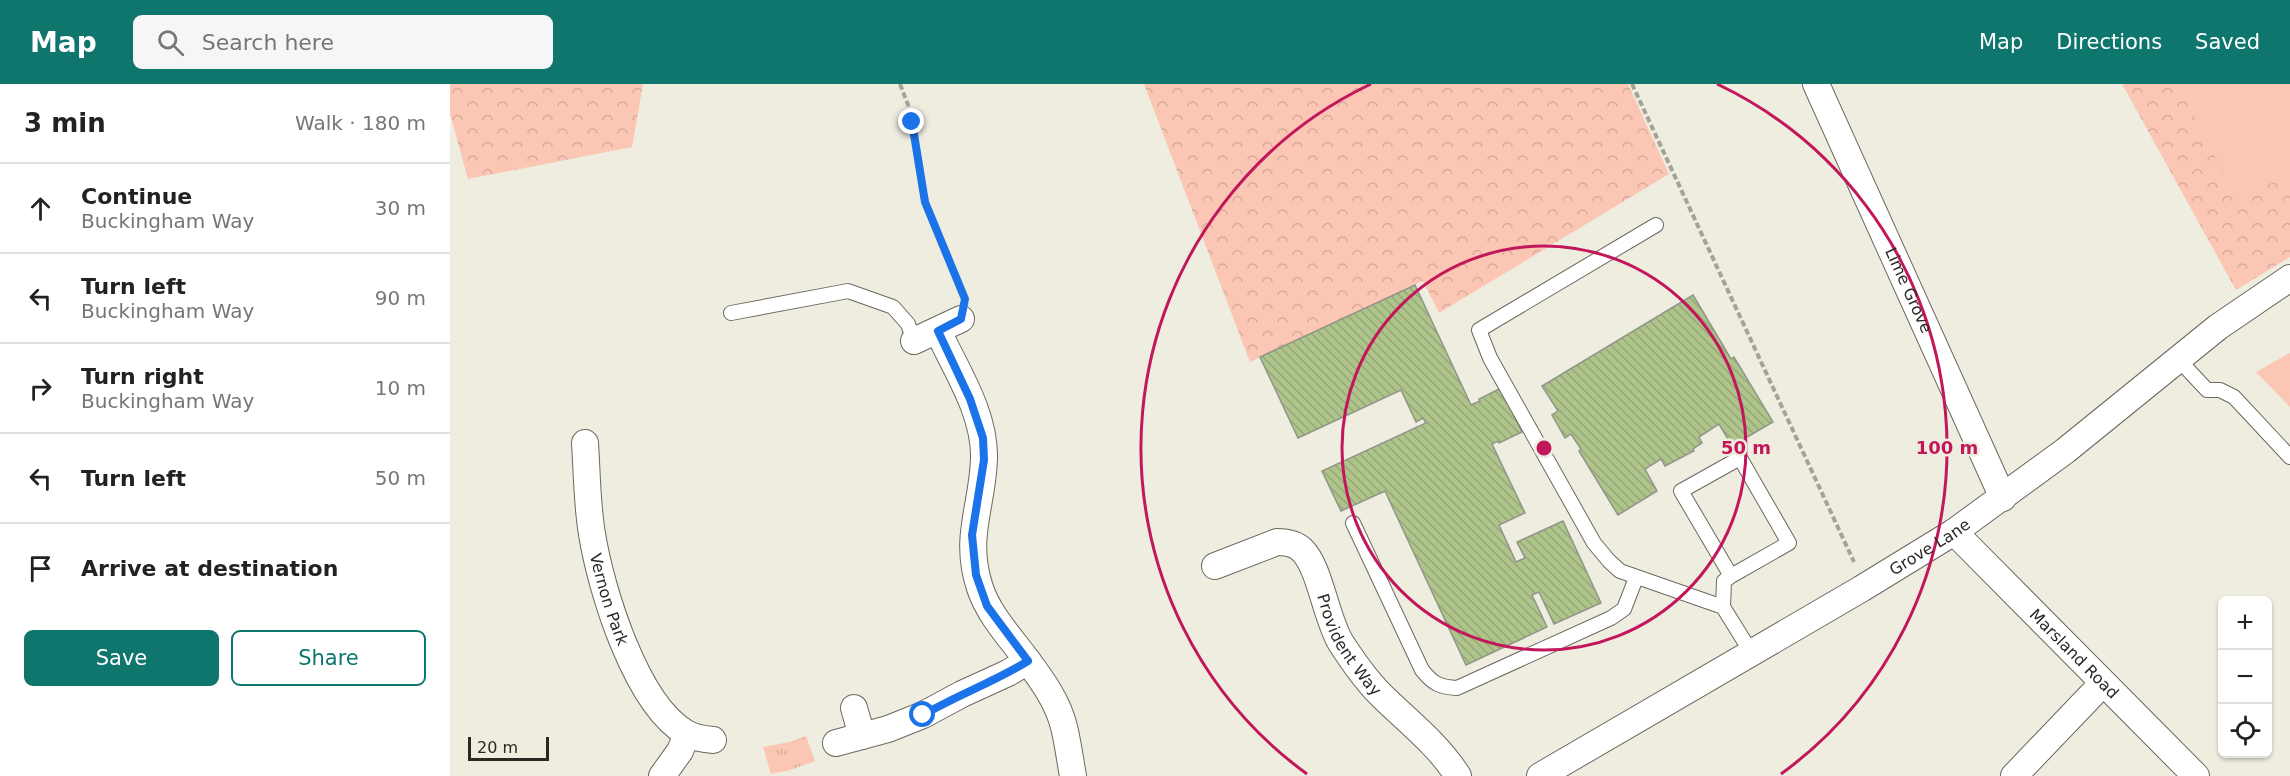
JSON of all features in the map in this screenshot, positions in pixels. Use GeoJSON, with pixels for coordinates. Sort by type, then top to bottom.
{"type":"FeatureCollection","features":[{"type":"Feature","properties":{"kind":"street","name":"Lime Grove"},"geometry":{"type":"LineString","coordinates":[[1816,84],[2002,498]]}},
{"type":"Feature","properties":{"kind":"street","name":"Grove Lane"},"geometry":{"type":"LineString","coordinates":[[1540,776],[1861,589],[1954,532],[2110,416],[2247,305],[2290,278]]}},
{"type":"Feature","properties":{"kind":"street"},"geometry":{"type":"LineString","coordinates":[[914,341],[961,319]]}},
{"type":"Feature","properties":{"kind":"street"},"geometry":{"type":"LineString","coordinates":[[938,331],[970,399],[983,438],[984,460],[972,535],[976,575],[987,606],[1028,661],[1058,710],[1064,726],[1073,776]]}},
{"type":"Feature","properties":{"kind":"street","name":"Vernon Park"},"geometry":{"type":"LineString","coordinates":[[585,443],[591,532],[602,580],[628,652],[655,702],[669,720],[687,734],[713,740]]}},
{"type":"Feature","properties":{"kind":"street","name":"Marsland Road"},"geometry":{"type":"LineString","coordinates":[[1954,532],[2196,776]]}},
{"type":"Feature","properties":{"kind":"street","name":"Provident Way"},"geometry":{"type":"LineString","coordinates":[[1215,566],[1243,564],[1277,542],[1294,545],[1302,550],[1313,569],[1340,642],[1379,693],[1436,746],[1458,776]]}},
{"type":"Feature","properties":{"kind":"street"},"geometry":{"type":"LineString","coordinates":[[836,743],[923,715],[994,681],[1028,661]]}},
{"type":"Feature","properties":{"kind":"street"},"geometry":{"type":"LineString","coordinates":[[2014,776],[2103,683]]}},
{"type":"Feature","properties":{"kind":"street"},"geometry":{"type":"LineString","coordinates":[[854,708],[862,736]]}},
{"type":"Feature","properties":{"kind":"street"},"geometry":{"type":"LineString","coordinates":[[662,776],[680,751],[687,734]]}},
{"type":"Feature","properties":{"kind":"lane"},"geometry":{"type":"LineString","coordinates":[[1656,225],[1479,330],[1490,358],[1594,543],[1609,561],[1620,571],[1636,578],[1666,585],[1723,607]]}},
{"type":"Feature","properties":{"kind":"lane"},"geometry":{"type":"LineString","coordinates":[[731,313],[848,291],[893,307],[908,324],[914,341]]}},
{"type":"Feature","properties":{"kind":"lane"},"geometry":{"type":"LineString","coordinates":[[2178,359],[2207,390],[2220,390],[2234,397],[2290,457]]}},
{"type":"Feature","properties":{"kind":"lane"},"geometry":{"type":"LineString","coordinates":[[1731,576],[1682,491],[1740,458],[1789,543],[1724,581],[1723,607],[1751,652]]}},
{"type":"Feature","properties":{"kind":"lane"},"geometry":{"type":"LineString","coordinates":[[1353,523],[1422,670],[1432,682],[1443,687],[1457,688],[1611,618],[1624,609],[1636,578]]}},
{"type":"Feature","properties":{"kind":"path"},"geometry":{"type":"LineString","coordinates":[[900,84],[910,110],[925,202],[965,299],[961,319]]}},
{"type":"Feature","properties":{"kind":"path"},"geometry":{"type":"LineString","coordinates":[[1632,84],[1855,564],[1861,589]]}},
{"type":"Feature","properties":{"kind":"green space"},"geometry":{"type":"Polygon","coordinates":[[[450,84],[643,84],[632,147],[468,179],[450,114],[450,84]]]}},
{"type":"Feature","properties":{"kind":"green space"},"geometry":{"type":"Polygon","coordinates":[[[1144,84],[1628,84],[1669,174],[1439,313],[1423,281],[1250,362],[1144,84]]]}},
{"type":"Feature","properties":{"kind":"green space"},"geometry":{"type":"Polygon","coordinates":[[[2122,84],[2290,84],[2290,257],[2236,290],[2122,84]]]}},
{"type":"Feature","properties":{"kind":"green space"},"geometry":{"type":"Polygon","coordinates":[[[2178,84],[2290,84],[2290,174],[2237,200],[2178,84]]]}},
{"type":"Feature","properties":{"kind":"green space"},"geometry":{"type":"Polygon","coordinates":[[[2290,353],[2290,407],[2256,372],[2290,353]]]}},
{"type":"Feature","properties":{"kind":"green space"},"geometry":{"type":"Polygon","coordinates":[[[806,736],[815,761],[771,774],[763,747],[790,742],[806,736]]]}},
{"type":"Feature","properties":{"kind":"building"},"geometry":{"type":"Polygon","coordinates":[[[1415,285],[1471,405],[1501,388],[1522,432],[1492,444],[1525,513],[1499,525],[1516,562],[1525,558],[1517,542],[1563,521],[1601,603],[1554,624],[1539,592],[1532,595],[1547,627],[1466,665],[1385,491],[1341,511],[1322,471],[1426,423],[1423,418],[1416,422],[1401,390],[1298,438],[1260,357],[1415,285]]]}},
{"type":"Feature","properties":{"kind":"building"},"geometry":{"type":"Polygon","coordinates":[[[1693,295],[1731,359],[1734,357],[1773,422],[1732,446],[1719,424],[1699,437],[1702,443],[1693,449],[1694,451],[1665,466],[1661,459],[1645,469],[1657,491],[1618,515],[1571,434],[1565,438],[1552,415],[1558,411],[1542,386],[1693,295]]]}},
{"type":"Feature","properties":{"kind":"route"},"geometry":{"type":"LineString","coordinates":[[912,122],[925,202],[965,299],[961,319],[938,331],[978,418],[983,438],[984,460],[972,535],[976,575],[987,606],[1028,661],[994,681],[962,694],[923,715]]}}]}
